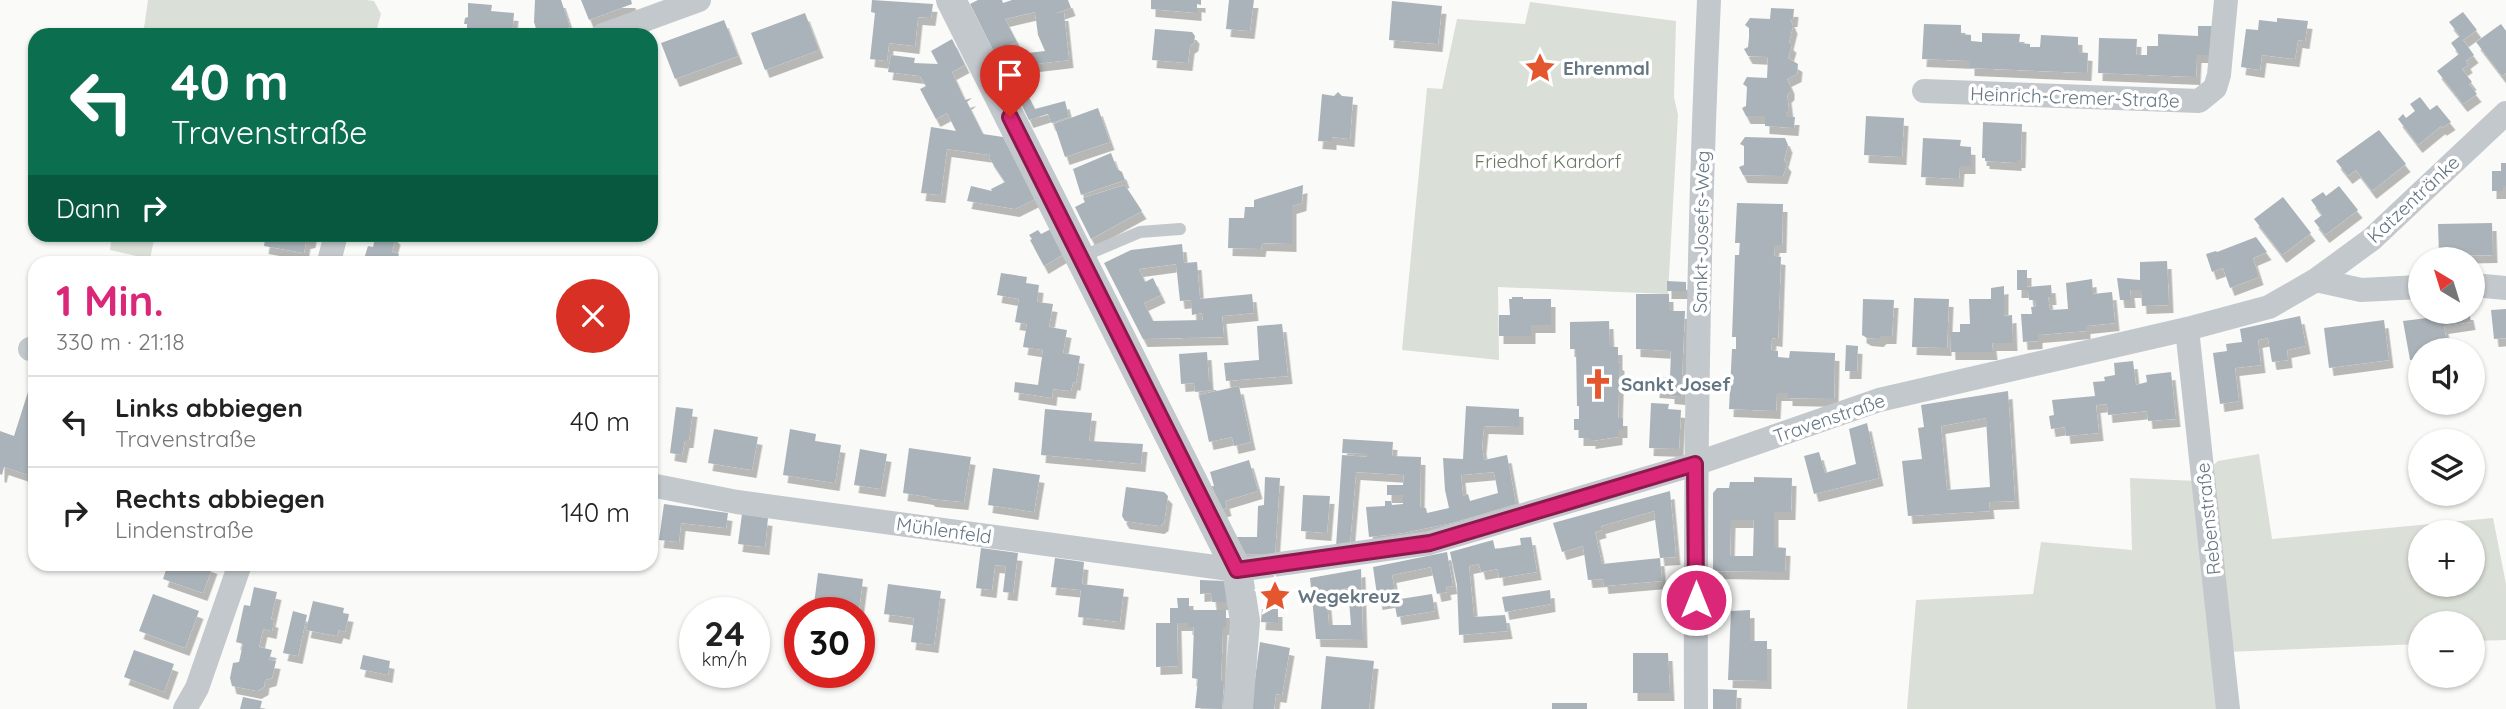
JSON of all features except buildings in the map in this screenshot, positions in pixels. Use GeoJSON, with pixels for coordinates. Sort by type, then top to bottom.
{"type":"FeatureCollection","features":[{"type":"Feature","properties":{"kind":"street"},"geometry":{"type":"LineString","coordinates":[[622,28],[699,0]]}},
{"type":"Feature","properties":{"kind":"street"},"geometry":{"type":"LineString","coordinates":[[951,0],[1237,570],[1245,621],[1238,709]]}},
{"type":"Feature","properties":{"kind":"street","name":"Sankt-Josefs-Weg"},"geometry":{"type":"LineString","coordinates":[[1696,709],[1695,464],[1709,0]]}},
{"type":"Feature","properties":{"kind":"street","name":"Heinrich-Cremer-Straße"},"geometry":{"type":"LineString","coordinates":[[1924,91],[2199,101],[2215,88],[2219,75],[2226,0]]}},
{"type":"Feature","properties":{"kind":"street","name":"Katzentränke"},"geometry":{"type":"LineString","coordinates":[[2316,280],[2372,239],[2506,113]]}},
{"type":"Feature","properties":{"kind":"street"},"geometry":{"type":"LineString","coordinates":[[2316,280],[2361,290],[2408,288]]}},
{"type":"Feature","properties":{"kind":"street","name":"Travenstraße"},"geometry":{"type":"LineString","coordinates":[[1237,570],[1430,543],[1695,464],[1879,400],[2187,329],[2269,307],[2316,280]]}},
{"type":"Feature","properties":{"kind":"street"},"geometry":{"type":"LineString","coordinates":[[2485,286],[2506,288]]}},
{"type":"Feature","properties":{"kind":"street","name":"Rebenstraße"},"geometry":{"type":"LineString","coordinates":[[2187,329],[2228,709]]}},
{"type":"Feature","properties":{"kind":"street","name":"Mühlenfeld"},"geometry":{"type":"LineString","coordinates":[[658,486],[737,502],[1237,570]]}},
{"type":"Feature","properties":{"kind":"street"},"geometry":{"type":"LineString","coordinates":[[185,709],[197,688],[238,571]]}},
{"type":"Feature","properties":{"kind":"lane"},"geometry":{"type":"LineString","coordinates":[[1081,257],[1140,232],[1180,229]]}},
{"type":"Feature","properties":{"kind":"green space"},"geometry":{"type":"Polygon","coordinates":[[[148,0],[366,0],[374,1],[381,14],[377,28],[144,28],[148,0]]]}},
{"type":"Feature","properties":{"kind":"green space","name":"Friedhof Kardorf"},"geometry":{"type":"Polygon","coordinates":[[[1530,2],[1676,21],[1674,97],[1678,115],[1668,294],[1498,287],[1499,360],[1402,350],[1427,88],[1442,89],[1457,19],[1525,24],[1530,2]]]}},
{"type":"Feature","properties":{"kind":"green space"},"geometry":{"type":"Polygon","coordinates":[[[111,242],[154,242],[151,256],[110,250],[111,242]]]}},
{"type":"Feature","properties":{"kind":"green space"},"geometry":{"type":"Polygon","coordinates":[[[2259,454],[2272,539],[2408,526],[2408,597],[2485,597],[2485,520],[2472,520],[2493,518],[2506,584],[2506,640],[2485,641],[2485,611],[2408,611],[2408,644],[2227,652],[2217,709],[1907,709],[1916,600],[2033,594],[2041,542],[2132,550],[2130,478],[2196,481],[2218,461],[2259,454]]]}},
{"type":"Feature","properties":{"kind":"place","name":"Ehrenmal"},"geometry":{"type":"Point","coordinates":[1540,68]}},
{"type":"Feature","properties":{"kind":"place","name":"Sankt Josef"},"geometry":{"type":"Point","coordinates":[1598,384]}},
{"type":"Feature","properties":{"kind":"place","name":"Wegekreuz"},"geometry":{"type":"Point","coordinates":[1275,596]}},
{"type":"Feature","properties":{"kind":"route"},"geometry":{"type":"LineString","coordinates":[[1010,117],[1237,570],[1430,543],[1695,464],[1696,600]]}}]}
